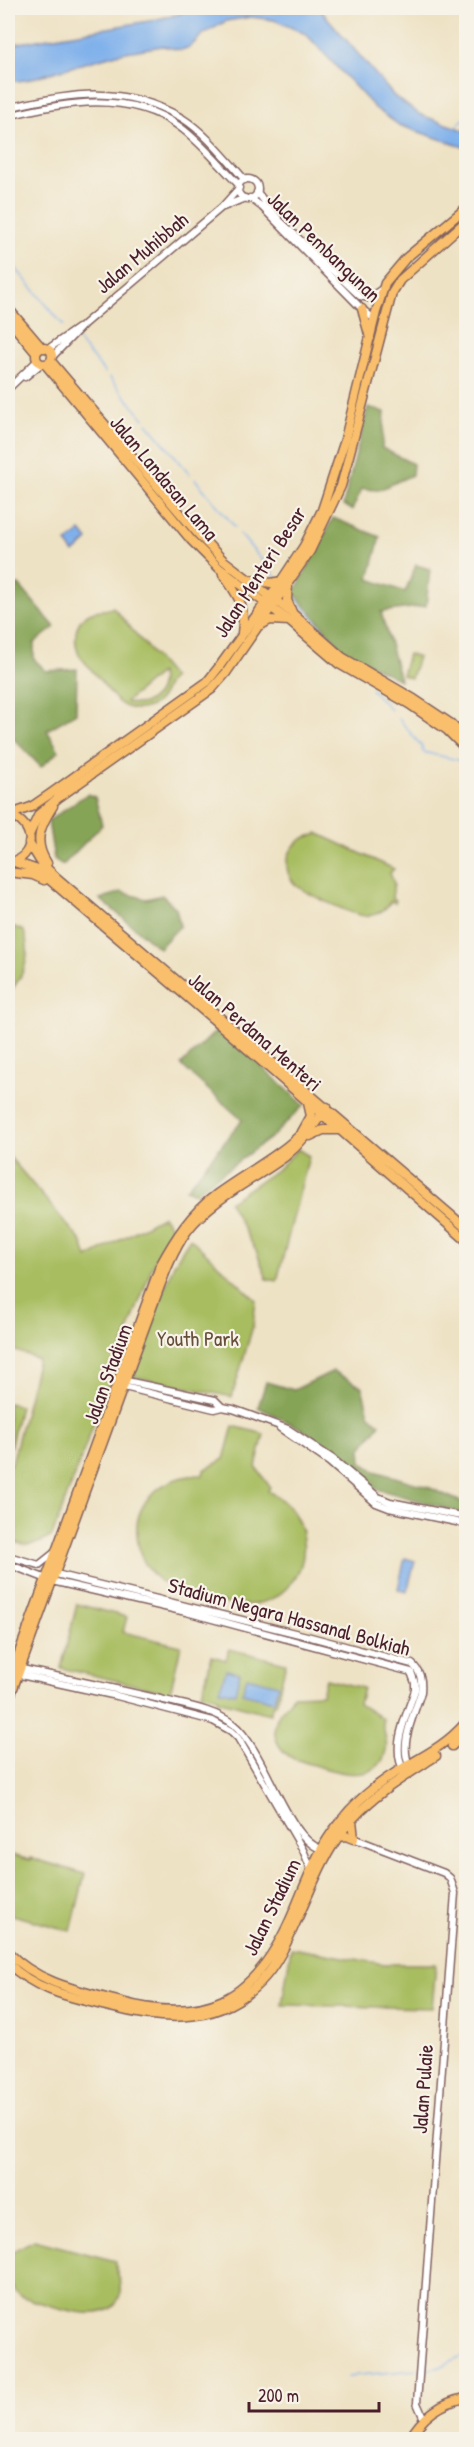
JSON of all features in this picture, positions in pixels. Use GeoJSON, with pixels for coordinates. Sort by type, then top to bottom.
{"type":"FeatureCollection","features":[{"type":"Feature","properties":{"kind":"main road","name":"Jalan Menteri Besar"},"geometry":{"type":"LineString","coordinates":[[8,815],[54,796],[212,688],[226,673],[258,627],[284,582],[322,510],[333,483],[345,443],[382,289],[390,275],[406,258],[466,208]]}},
{"type":"Feature","properties":{"kind":"main road","name":"Jalan Menteri Besar"},"geometry":{"type":"LineString","coordinates":[[284,582],[310,552],[341,486],[387,306],[400,280],[466,221]]}},
{"type":"Feature","properties":{"kind":"main road"},"geometry":{"type":"LineString","coordinates":[[374,319],[381,316],[387,306]]}},
{"type":"Feature","properties":{"kind":"main road","name":"Jalan Landasan Lama"},"geometry":{"type":"LineString","coordinates":[[8,308],[135,473],[195,537],[246,578],[271,602]]}},
{"type":"Feature","properties":{"kind":"main road"},"geometry":{"type":"LineString","coordinates":[[362,309],[370,339]]}},
{"type":"Feature","properties":{"kind":"main road"},"geometry":{"type":"LineString","coordinates":[[8,313],[8,319]]}},
{"type":"Feature","properties":{"kind":"main road","name":"Jalan Landasan Lama"},"geometry":{"type":"LineString","coordinates":[[8,319],[122,444],[219,568],[271,602]]}},
{"type":"Feature","properties":{"kind":"main road"},"geometry":{"type":"LineString","coordinates":[[122,444],[122,452],[132,464],[135,473]]}},
{"type":"Feature","properties":{"kind":"main road"},"geometry":{"type":"LineString","coordinates":[[219,568],[235,591],[245,614],[242,637]]}},
{"type":"Feature","properties":{"kind":"main road"},"geometry":{"type":"LineString","coordinates":[[246,578],[262,583],[284,582],[291,617],[339,664],[409,704],[447,730],[466,749]]}},
{"type":"Feature","properties":{"kind":"main road","name":"Jalan Menteri Besar"},"geometry":{"type":"LineString","coordinates":[[11,863],[24,855],[39,814],[54,796],[111,750],[207,682],[271,602]]}},
{"type":"Feature","properties":{"kind":"main road"},"geometry":{"type":"LineString","coordinates":[[271,602],[342,657],[414,699],[450,723],[466,739]]}},
{"type":"Feature","properties":{"kind":"main road"},"geometry":{"type":"LineString","coordinates":[[258,627],[270,620],[291,617]]}},
{"type":"Feature","properties":{"kind":"main road"},"geometry":{"type":"LineString","coordinates":[[179,701],[186,701],[207,688],[212,688]]}},
{"type":"Feature","properties":{"kind":"main road"},"geometry":{"type":"LineString","coordinates":[[111,750],[116,754],[136,742]]}},
{"type":"Feature","properties":{"kind":"main road"},"geometry":{"type":"LineString","coordinates":[[8,809],[54,796]]}},
{"type":"Feature","properties":{"kind":"main road"},"geometry":{"type":"LineString","coordinates":[[54,796],[38,836],[43,856],[55,881]]}},
{"type":"Feature","properties":{"kind":"main road","name":"Jalan Perdana Menteri"},"geometry":{"type":"LineString","coordinates":[[8,815],[22,822],[42,864],[55,881],[308,1101],[323,1109],[341,1130],[466,1240]]}},
{"type":"Feature","properties":{"kind":"main road","name":"Jalan Perdana Menteri"},"geometry":{"type":"LineString","coordinates":[[11,863],[38,870],[55,881],[466,1228]]}},
{"type":"Feature","properties":{"kind":"main road"},"geometry":{"type":"LineString","coordinates":[[8,872],[55,881]]}},
{"type":"Feature","properties":{"kind":"main road"},"geometry":{"type":"LineString","coordinates":[[302,1137],[311,1116],[308,1101]]}},
{"type":"Feature","properties":{"kind":"main road","name":"Jalan Stadium"},"geometry":{"type":"LineString","coordinates":[[50,1576],[56,1550],[166,1269],[188,1230],[220,1200],[286,1155],[323,1109]]}},
{"type":"Feature","properties":{"kind":"main road"},"geometry":{"type":"LineString","coordinates":[[302,1137],[323,1131],[341,1130]]}},
{"type":"Feature","properties":{"kind":"main road","name":"Jalan Stadium"},"geometry":{"type":"LineString","coordinates":[[8,1702],[15,1671],[121,1383]]}},
{"type":"Feature","properties":{"kind":"main road","name":"Jalan Stadium"},"geometry":{"type":"LineString","coordinates":[[8,1683],[15,1671]]}},
{"type":"Feature","properties":{"kind":"main road","name":"Jalan Stadium"},"geometry":{"type":"LineString","coordinates":[[8,1963],[30,1980],[48,1989],[124,2011],[164,2018],[199,2016],[233,2003],[256,1987],[267,1975],[292,1931],[340,1830],[362,1798],[435,1751],[454,1737],[466,1722]]}},
{"type":"Feature","properties":{"kind":"main road","name":"Jalan Stadium"},"geometry":{"type":"LineString","coordinates":[[8,1952],[33,1973],[51,1983],[126,2003],[164,2011],[196,2010],[214,2004],[238,1992],[260,1972],[277,1946],[321,1849],[352,1820],[365,1804],[407,1770],[458,1742],[466,1732]]}},
{"type":"Feature","properties":{"kind":"main road"},"geometry":{"type":"LineString","coordinates":[[340,1830],[346,1836],[354,1839],[352,1820]]}},
{"type":"Feature","properties":{"kind":"main road"},"geometry":{"type":"LineString","coordinates":[[409,2439],[424,2419],[441,2406],[466,2398]]}},
{"type":"Feature","properties":{"kind":"street","name":"Jalan Pembangunan"},"geometry":{"type":"LineString","coordinates":[[8,108],[92,93],[124,96],[150,104],[183,119],[193,127],[241,184]]}},
{"type":"Feature","properties":{"kind":"street","name":"Jalan Pembangunan"},"geometry":{"type":"LineString","coordinates":[[8,116],[93,101],[122,104],[147,110],[188,133],[241,184]]}},
{"type":"Feature","properties":{"kind":"street"},"geometry":{"type":"LineString","coordinates":[[252,180],[256,183],[257,192],[247,198],[239,192],[241,184],[252,180]]}},
{"type":"Feature","properties":{"kind":"street","name":"Jalan Muhibbah"},"geometry":{"type":"LineString","coordinates":[[8,389],[222,207],[241,184]]}},
{"type":"Feature","properties":{"kind":"street","name":"Jalan Pembangunan"},"geometry":{"type":"LineString","coordinates":[[257,192],[280,221],[355,293],[369,298],[382,289]]}},
{"type":"Feature","properties":{"kind":"street","name":"Jalan Pembangunan"},"geometry":{"type":"LineString","coordinates":[[247,198],[262,207],[374,319]]}},
{"type":"Feature","properties":{"kind":"street","name":"Jalan Muhibbah"},"geometry":{"type":"LineString","coordinates":[[222,207],[247,198]]}},
{"type":"Feature","properties":{"kind":"street"},"geometry":{"type":"LineString","coordinates":[[121,1383],[215,1400],[222,1407],[252,1415],[279,1427],[329,1462],[376,1503],[389,1508],[466,1524]]}},
{"type":"Feature","properties":{"kind":"street"},"geometry":{"type":"LineString","coordinates":[[279,1427],[288,1429],[314,1444],[378,1497],[390,1502],[466,1517]]}},
{"type":"Feature","properties":{"kind":"street"},"geometry":{"type":"LineString","coordinates":[[8,1556],[39,1565],[43,1564],[56,1550]]}},
{"type":"Feature","properties":{"kind":"street"},"geometry":{"type":"LineString","coordinates":[[8,1564],[50,1576]]}},
{"type":"Feature","properties":{"kind":"street","name":"Stadium Negara Hassanal Bolkiah"},"geometry":{"type":"LineString","coordinates":[[50,1576],[411,1672],[415,1690],[399,1741],[399,1762],[407,1770]]}},
{"type":"Feature","properties":{"kind":"street"},"geometry":{"type":"LineString","coordinates":[[15,1671],[180,1704],[226,1719],[243,1734],[293,1822],[309,1843],[321,1849]]}},
{"type":"Feature","properties":{"kind":"street"},"geometry":{"type":"LineString","coordinates":[[15,1671],[213,1721],[231,1731],[238,1737],[303,1850],[311,1869]]}},
{"type":"Feature","properties":{"kind":"street","name":"Jalan Pulaie"},"geometry":{"type":"LineString","coordinates":[[354,1839],[444,1873],[450,1878],[455,1893],[417,2403],[424,2419]]}},
{"type":"Feature","properties":{"kind":"green space"},"geometry":{"type":"Polygon","coordinates":[[[368,407],[385,412],[382,448],[413,464],[412,475],[379,490],[362,489],[352,510],[343,505],[368,407]]]}},
{"type":"Feature","properties":{"kind":"green space"},"geometry":{"type":"Polygon","coordinates":[[[333,518],[380,537],[369,579],[405,592],[416,565],[430,569],[426,606],[381,612],[400,680],[344,651],[294,593],[333,518]]]}},
{"type":"Feature","properties":{"kind":"green space"},"geometry":{"type":"Polygon","coordinates":[[[19,585],[55,627],[34,643],[34,659],[46,671],[77,669],[76,713],[47,730],[59,751],[41,767],[8,733],[8,586],[19,585]]]}},
{"type":"Feature","properties":{"kind":"green space"},"geometry":{"type":"Polygon","coordinates":[[[113,607],[173,678],[159,700],[142,709],[130,708],[118,702],[79,655],[77,648],[77,629],[83,618],[95,611],[113,607]],[[160,673],[126,702],[141,704],[147,702],[157,694],[161,681],[160,673]]]}},
{"type":"Feature","properties":{"kind":"green space"},"geometry":{"type":"Polygon","coordinates":[[[408,654],[418,657],[411,678],[402,675],[408,654]]]}},
{"type":"Feature","properties":{"kind":"green space"},"geometry":{"type":"Polygon","coordinates":[[[87,794],[95,797],[102,825],[63,865],[54,859],[48,821],[87,794]]]}},
{"type":"Feature","properties":{"kind":"green space"},"geometry":{"type":"Polygon","coordinates":[[[317,833],[394,869],[390,873],[394,883],[392,898],[396,900],[395,903],[391,901],[375,914],[362,915],[317,897],[293,882],[287,867],[290,852],[301,840],[317,833]]]}},
{"type":"Feature","properties":{"kind":"green space"},"geometry":{"type":"Polygon","coordinates":[[[121,892],[146,899],[162,895],[176,908],[180,926],[159,948],[100,899],[121,892]]]}},
{"type":"Feature","properties":{"kind":"green space"},"geometry":{"type":"Polygon","coordinates":[[[12,926],[24,931],[27,957],[19,980],[9,993],[8,927],[12,926]]]}},
{"type":"Feature","properties":{"kind":"green space"},"geometry":{"type":"Polygon","coordinates":[[[219,1028],[304,1105],[274,1135],[195,1193],[186,1189],[242,1120],[181,1065],[219,1028]]]}},
{"type":"Feature","properties":{"kind":"green space"},"geometry":{"type":"Polygon","coordinates":[[[298,1149],[309,1156],[277,1281],[267,1279],[257,1253],[229,1202],[278,1169],[298,1149]]]}},
{"type":"Feature","properties":{"kind":"green space"},"geometry":{"type":"Polygon","coordinates":[[[8,1155],[82,1242],[87,1258],[163,1216],[173,1229],[154,1262],[52,1536],[30,1545],[8,1539],[8,1467],[12,1463],[38,1359],[8,1348],[8,1155]]]}},
{"type":"Feature","properties":{"kind":"green space","name":"Youth Park"},"geometry":{"type":"Polygon","coordinates":[[[190,1238],[256,1300],[253,1326],[232,1397],[131,1376],[174,1264],[190,1238]]]}},
{"type":"Feature","properties":{"kind":"green space"},"geometry":{"type":"Polygon","coordinates":[[[333,1371],[362,1387],[369,1414],[380,1424],[361,1449],[362,1462],[375,1471],[428,1487],[466,1504],[466,1514],[377,1489],[302,1429],[258,1407],[266,1382],[294,1390],[333,1371]]]}},
{"type":"Feature","properties":{"kind":"green space"},"geometry":{"type":"Polygon","coordinates":[[[8,1403],[20,1406],[10,1449],[8,1448],[8,1403]]]}},
{"type":"Feature","properties":{"kind":"green space"},"geometry":{"type":"Polygon","coordinates":[[[233,1426],[264,1434],[256,1467],[270,1487],[268,1491],[282,1500],[296,1517],[302,1532],[303,1546],[302,1563],[291,1583],[281,1593],[270,1599],[244,1605],[216,1602],[161,1582],[143,1559],[139,1549],[137,1528],[139,1515],[145,1503],[163,1485],[189,1476],[203,1475],[204,1470],[224,1459],[233,1426]]]}},
{"type":"Feature","properties":{"kind":"green space"},"geometry":{"type":"Polygon","coordinates":[[[77,1604],[127,1617],[123,1632],[181,1646],[170,1693],[61,1668],[77,1604]]]}},
{"type":"Feature","properties":{"kind":"green space"},"geometry":{"type":"Polygon","coordinates":[[[229,1649],[286,1663],[276,1704],[273,1704],[270,1714],[217,1700],[218,1697],[202,1693],[212,1656],[226,1660],[229,1649]]]}},
{"type":"Feature","properties":{"kind":"green space"},"geometry":{"type":"Polygon","coordinates":[[[326,1679],[363,1688],[359,1704],[383,1719],[387,1742],[386,1751],[380,1763],[371,1771],[346,1773],[294,1759],[283,1751],[276,1740],[276,1721],[293,1695],[322,1694],[326,1679]]]}},
{"type":"Feature","properties":{"kind":"green space"},"geometry":{"type":"Polygon","coordinates":[[[8,1854],[30,1860],[31,1858],[85,1874],[71,1931],[8,1914],[8,1854]]]}},
{"type":"Feature","properties":{"kind":"green space"},"geometry":{"type":"Polygon","coordinates":[[[291,1948],[384,1964],[436,1964],[432,2008],[282,2005],[291,1948]]]}},
{"type":"Feature","properties":{"kind":"green space"},"geometry":{"type":"Polygon","coordinates":[[[34,2240],[116,2261],[121,2292],[115,2304],[106,2311],[78,2312],[22,2297],[13,2289],[6,2266],[13,2252],[34,2240]]]}},
{"type":"Feature","properties":{"kind":"water"},"geometry":{"type":"Polygon","coordinates":[[[190,8],[319,8],[394,96],[421,115],[466,131],[466,148],[399,125],[375,108],[306,34],[274,20],[251,17],[226,21],[202,35],[190,47],[181,50],[162,46],[120,53],[26,80],[8,82],[8,45],[149,21],[179,14],[190,8]]]}},
{"type":"Feature","properties":{"kind":"water"},"geometry":{"type":"Polygon","coordinates":[[[81,531],[88,540],[74,553],[66,543],[81,531]]]}},
{"type":"Feature","properties":{"kind":"water"},"geometry":{"type":"Polygon","coordinates":[[[405,1558],[415,1561],[407,1592],[398,1589],[405,1558]]]}},
{"type":"Feature","properties":{"kind":"water"},"geometry":{"type":"Polygon","coordinates":[[[226,1670],[240,1673],[235,1693],[220,1690],[226,1670]]]}},
{"type":"Feature","properties":{"kind":"water"},"geometry":{"type":"Polygon","coordinates":[[[247,1677],[278,1685],[274,1701],[242,1693],[247,1677]]]}},
{"type":"Feature","properties":{"kind":"waterway"},"geometry":{"type":"LineString","coordinates":[[455,127],[466,117]]}},
{"type":"Feature","properties":{"kind":"waterway"},"geometry":{"type":"LineString","coordinates":[[8,259],[64,326]]}},
{"type":"Feature","properties":{"kind":"waterway"},"geometry":{"type":"LineString","coordinates":[[77,339],[105,373]]}},
{"type":"Feature","properties":{"kind":"waterway"},"geometry":{"type":"LineString","coordinates":[[109,377],[144,419]]}},
{"type":"Feature","properties":{"kind":"waterway"},"geometry":{"type":"LineString","coordinates":[[147,423],[190,474]]}},
{"type":"Feature","properties":{"kind":"waterway"},"geometry":{"type":"LineString","coordinates":[[195,479],[235,527]]}},
{"type":"Feature","properties":{"kind":"waterway"},"geometry":{"type":"LineString","coordinates":[[240,534],[275,576]]}},
{"type":"Feature","properties":{"kind":"waterway"},"geometry":{"type":"LineString","coordinates":[[292,594],[340,650]]}},
{"type":"Feature","properties":{"kind":"waterway"},"geometry":{"type":"LineString","coordinates":[[371,689],[391,710]]}},
{"type":"Feature","properties":{"kind":"waterway"},"geometry":{"type":"LineString","coordinates":[[399,719],[422,747],[423,752],[458,760],[466,769]]}},
{"type":"Feature","properties":{"kind":"waterway"},"geometry":{"type":"LineString","coordinates":[[421,2370],[437,2368],[466,2354]]}},
{"type":"Feature","properties":{"kind":"waterway"},"geometry":{"type":"LineString","coordinates":[[348,2376],[416,2370]]}}]}
